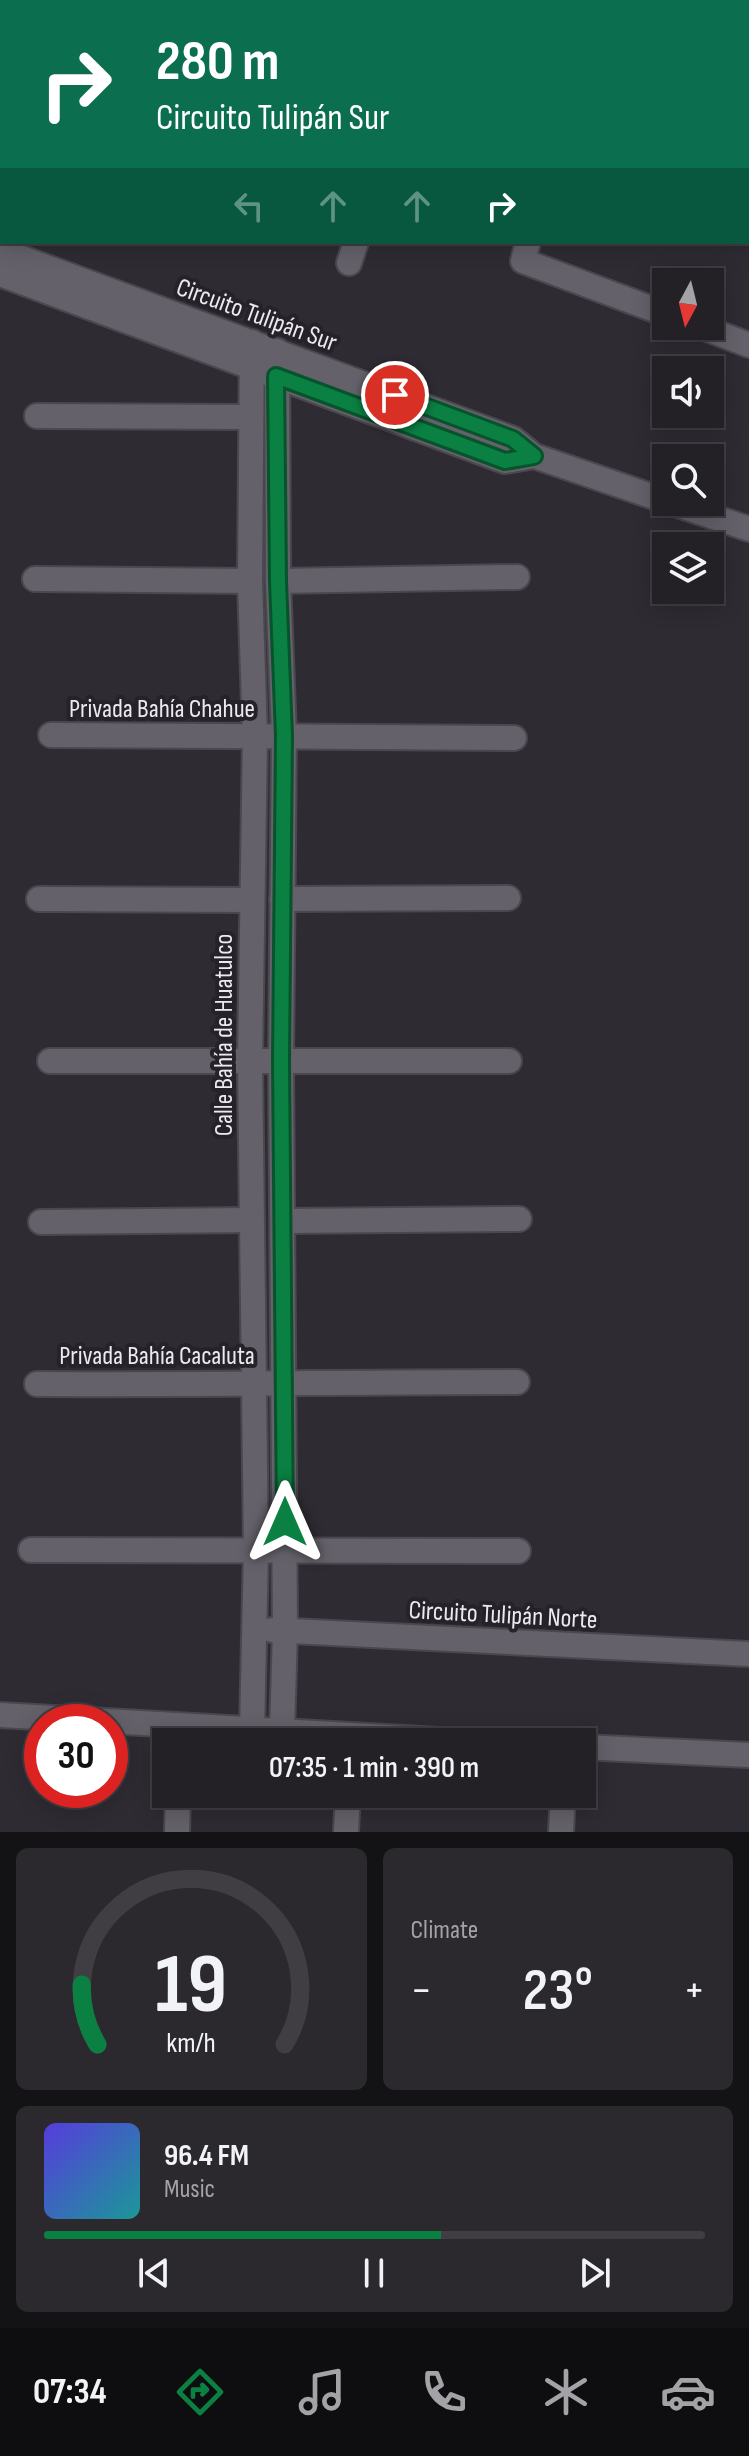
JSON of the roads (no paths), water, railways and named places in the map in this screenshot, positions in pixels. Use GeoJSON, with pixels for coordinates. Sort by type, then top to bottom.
{"type":"FeatureCollection","features":[{"type":"Feature","properties":{"kind":"street"},"geometry":{"type":"LineString","coordinates":[[527,244],[523,261],[652,309]]}},
{"type":"Feature","properties":{"kind":"street","name":"Circuito Tulipán Sur"},"geometry":{"type":"LineString","coordinates":[[0,250],[513,439],[534,456],[652,496]]}},
{"type":"Feature","properties":{"kind":"street","name":"Circuito Tulipán Sur"},"geometry":{"type":"LineString","coordinates":[[0,274],[505,461],[534,456]]}},
{"type":"Feature","properties":{"kind":"street"},"geometry":{"type":"LineString","coordinates":[[724,336],[749,345]]}},
{"type":"Feature","properties":{"kind":"street","name":"Calle Bahía de Huatulco"},"geometry":{"type":"LineString","coordinates":[[252,342],[264,373],[278,581],[284,736],[281,1061],[285,1631],[282,1728]]}},
{"type":"Feature","properties":{"kind":"street","name":"Calle Bahía de Huatulco"},"geometry":{"type":"LineString","coordinates":[[252,1728],[256,1550],[250,1061],[255,736],[250,581],[250,417],[264,373],[277,351]]}},
{"type":"Feature","properties":{"kind":"street"},"geometry":{"type":"LineString","coordinates":[[37,416],[250,417]]}},
{"type":"Feature","properties":{"kind":"street","name":"Circuito Tulipán Sur"},"geometry":{"type":"LineString","coordinates":[[711,516],[749,529]]}},
{"type":"Feature","properties":{"kind":"street"},"geometry":{"type":"LineString","coordinates":[[278,581],[517,577]]}},
{"type":"Feature","properties":{"kind":"street"},"geometry":{"type":"LineString","coordinates":[[35,579],[250,581]]}},
{"type":"Feature","properties":{"kind":"street","name":"Privada Bahía Chahue"},"geometry":{"type":"LineString","coordinates":[[51,735],[514,738]]}},
{"type":"Feature","properties":{"kind":"street"},"geometry":{"type":"LineString","coordinates":[[282,899],[508,898]]}},
{"type":"Feature","properties":{"kind":"street"},"geometry":{"type":"LineString","coordinates":[[39,899],[252,900]]}},
{"type":"Feature","properties":{"kind":"street"},"geometry":{"type":"LineString","coordinates":[[50,1061],[509,1061]]}},
{"type":"Feature","properties":{"kind":"street"},"geometry":{"type":"LineString","coordinates":[[283,1221],[519,1219]]}},
{"type":"Feature","properties":{"kind":"street"},"geometry":{"type":"LineString","coordinates":[[41,1222],[251,1220]]}},
{"type":"Feature","properties":{"kind":"street","name":"Privada Bahía Cacaluta"},"geometry":{"type":"LineString","coordinates":[[37,1384],[517,1382]]}},
{"type":"Feature","properties":{"kind":"street"},"geometry":{"type":"LineString","coordinates":[[31,1550],[518,1551]]}},
{"type":"Feature","properties":{"kind":"street","name":"Circuito Tulipán Norte"},"geometry":{"type":"LineString","coordinates":[[255,1630],[749,1654]]}},
{"type":"Feature","properties":{"kind":"street"},"geometry":{"type":"LineString","coordinates":[[0,1715],[152,1730]]}},
{"type":"Feature","properties":{"kind":"street"},"geometry":{"type":"LineString","coordinates":[[596,1748],[749,1755]]}},
{"type":"Feature","properties":{"kind":"street"},"geometry":{"type":"LineString","coordinates":[[177,1832],[178,1808]]}},
{"type":"Feature","properties":{"kind":"street"},"geometry":{"type":"LineString","coordinates":[[346,1832],[347,1808]]}},
{"type":"Feature","properties":{"kind":"street"},"geometry":{"type":"LineString","coordinates":[[561,1832],[562,1808]]}}]}
